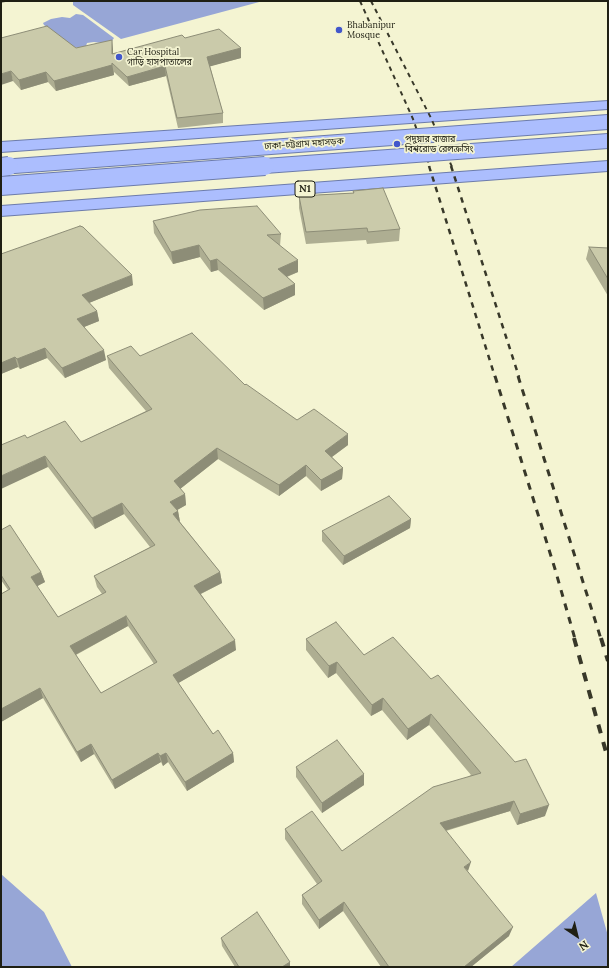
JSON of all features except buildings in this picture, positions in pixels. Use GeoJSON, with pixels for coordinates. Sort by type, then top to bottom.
{"type":"FeatureCollection","features":[{"type":"Feature","properties":{"kind":"highway"},"geometry":{"type":"LineString","coordinates":[[1,147],[608,105]]}},
{"type":"Feature","properties":{"kind":"highway","name":"ঢাকা-চট্টগ্রাম মহাসড়ক"},"geometry":{"type":"LineString","coordinates":[[1,167],[608,122]]}},
{"type":"Feature","properties":{"kind":"highway","name":"ঢাকা-চট্টগ্রাম মহাসড়ক"},"geometry":{"type":"LineString","coordinates":[[1,186],[608,141]]}},
{"type":"Feature","properties":{"kind":"highway","name":"N1"},"geometry":{"type":"LineString","coordinates":[[1,211],[608,166]]}},
{"type":"Feature","properties":{"kind":"water"},"geometry":{"type":"Polygon","coordinates":[[[73,1],[263,1],[121,39],[73,5],[73,1]]]}},
{"type":"Feature","properties":{"kind":"water"},"geometry":{"type":"Polygon","coordinates":[[[76,14],[83,15],[114,38],[112,41],[87,43],[86,46],[78,48],[73,47],[43,23],[51,19],[62,17],[70,18],[76,14]]]}},
{"type":"Feature","properties":{"kind":"water"},"geometry":{"type":"Polygon","coordinates":[[[1,874],[44,912],[72,967],[1,967],[1,874]]]}},
{"type":"Feature","properties":{"kind":"water"},"geometry":{"type":"Polygon","coordinates":[[[596,893],[608,936],[608,967],[511,967],[596,893]]]}},
{"type":"Feature","properties":{"kind":"railway"},"geometry":{"type":"LineString","coordinates":[[360,1],[413,119],[430,167]]}},
{"type":"Feature","properties":{"kind":"railway"},"geometry":{"type":"LineString","coordinates":[[371,1],[431,118],[452,167]]}},
{"type":"Feature","properties":{"kind":"railway"},"geometry":{"type":"LineString","coordinates":[[429,166],[495,377]]}},
{"type":"Feature","properties":{"kind":"railway"},"geometry":{"type":"LineString","coordinates":[[451,166],[519,377]]}},
{"type":"Feature","properties":{"kind":"railway"},"geometry":{"type":"LineString","coordinates":[[495,376],[555,569],[575,639]]}},
{"type":"Feature","properties":{"kind":"railway"},"geometry":{"type":"LineString","coordinates":[[518,376],[601,639]]}},
{"type":"Feature","properties":{"kind":"railway"},"geometry":{"type":"LineString","coordinates":[[574,638],[608,759]]}},
{"type":"Feature","properties":{"kind":"railway"},"geometry":{"type":"LineString","coordinates":[[601,638],[608,661]]}},
{"type":"Feature","properties":{"kind":"place","name":"Bhabanipur Mosque"},"geometry":{"type":"Point","coordinates":[339,30]}},
{"type":"Feature","properties":{"kind":"place","name":"Car Hospital গাড়ি হাসপাতালের"},"geometry":{"type":"Point","coordinates":[119,57]}},
{"type":"Feature","properties":{"kind":"place","name":"পদুয়ার বাজার বিশ্বরোড রেলক্রসিং"},"geometry":{"type":"Point","coordinates":[397,144]}}]}
